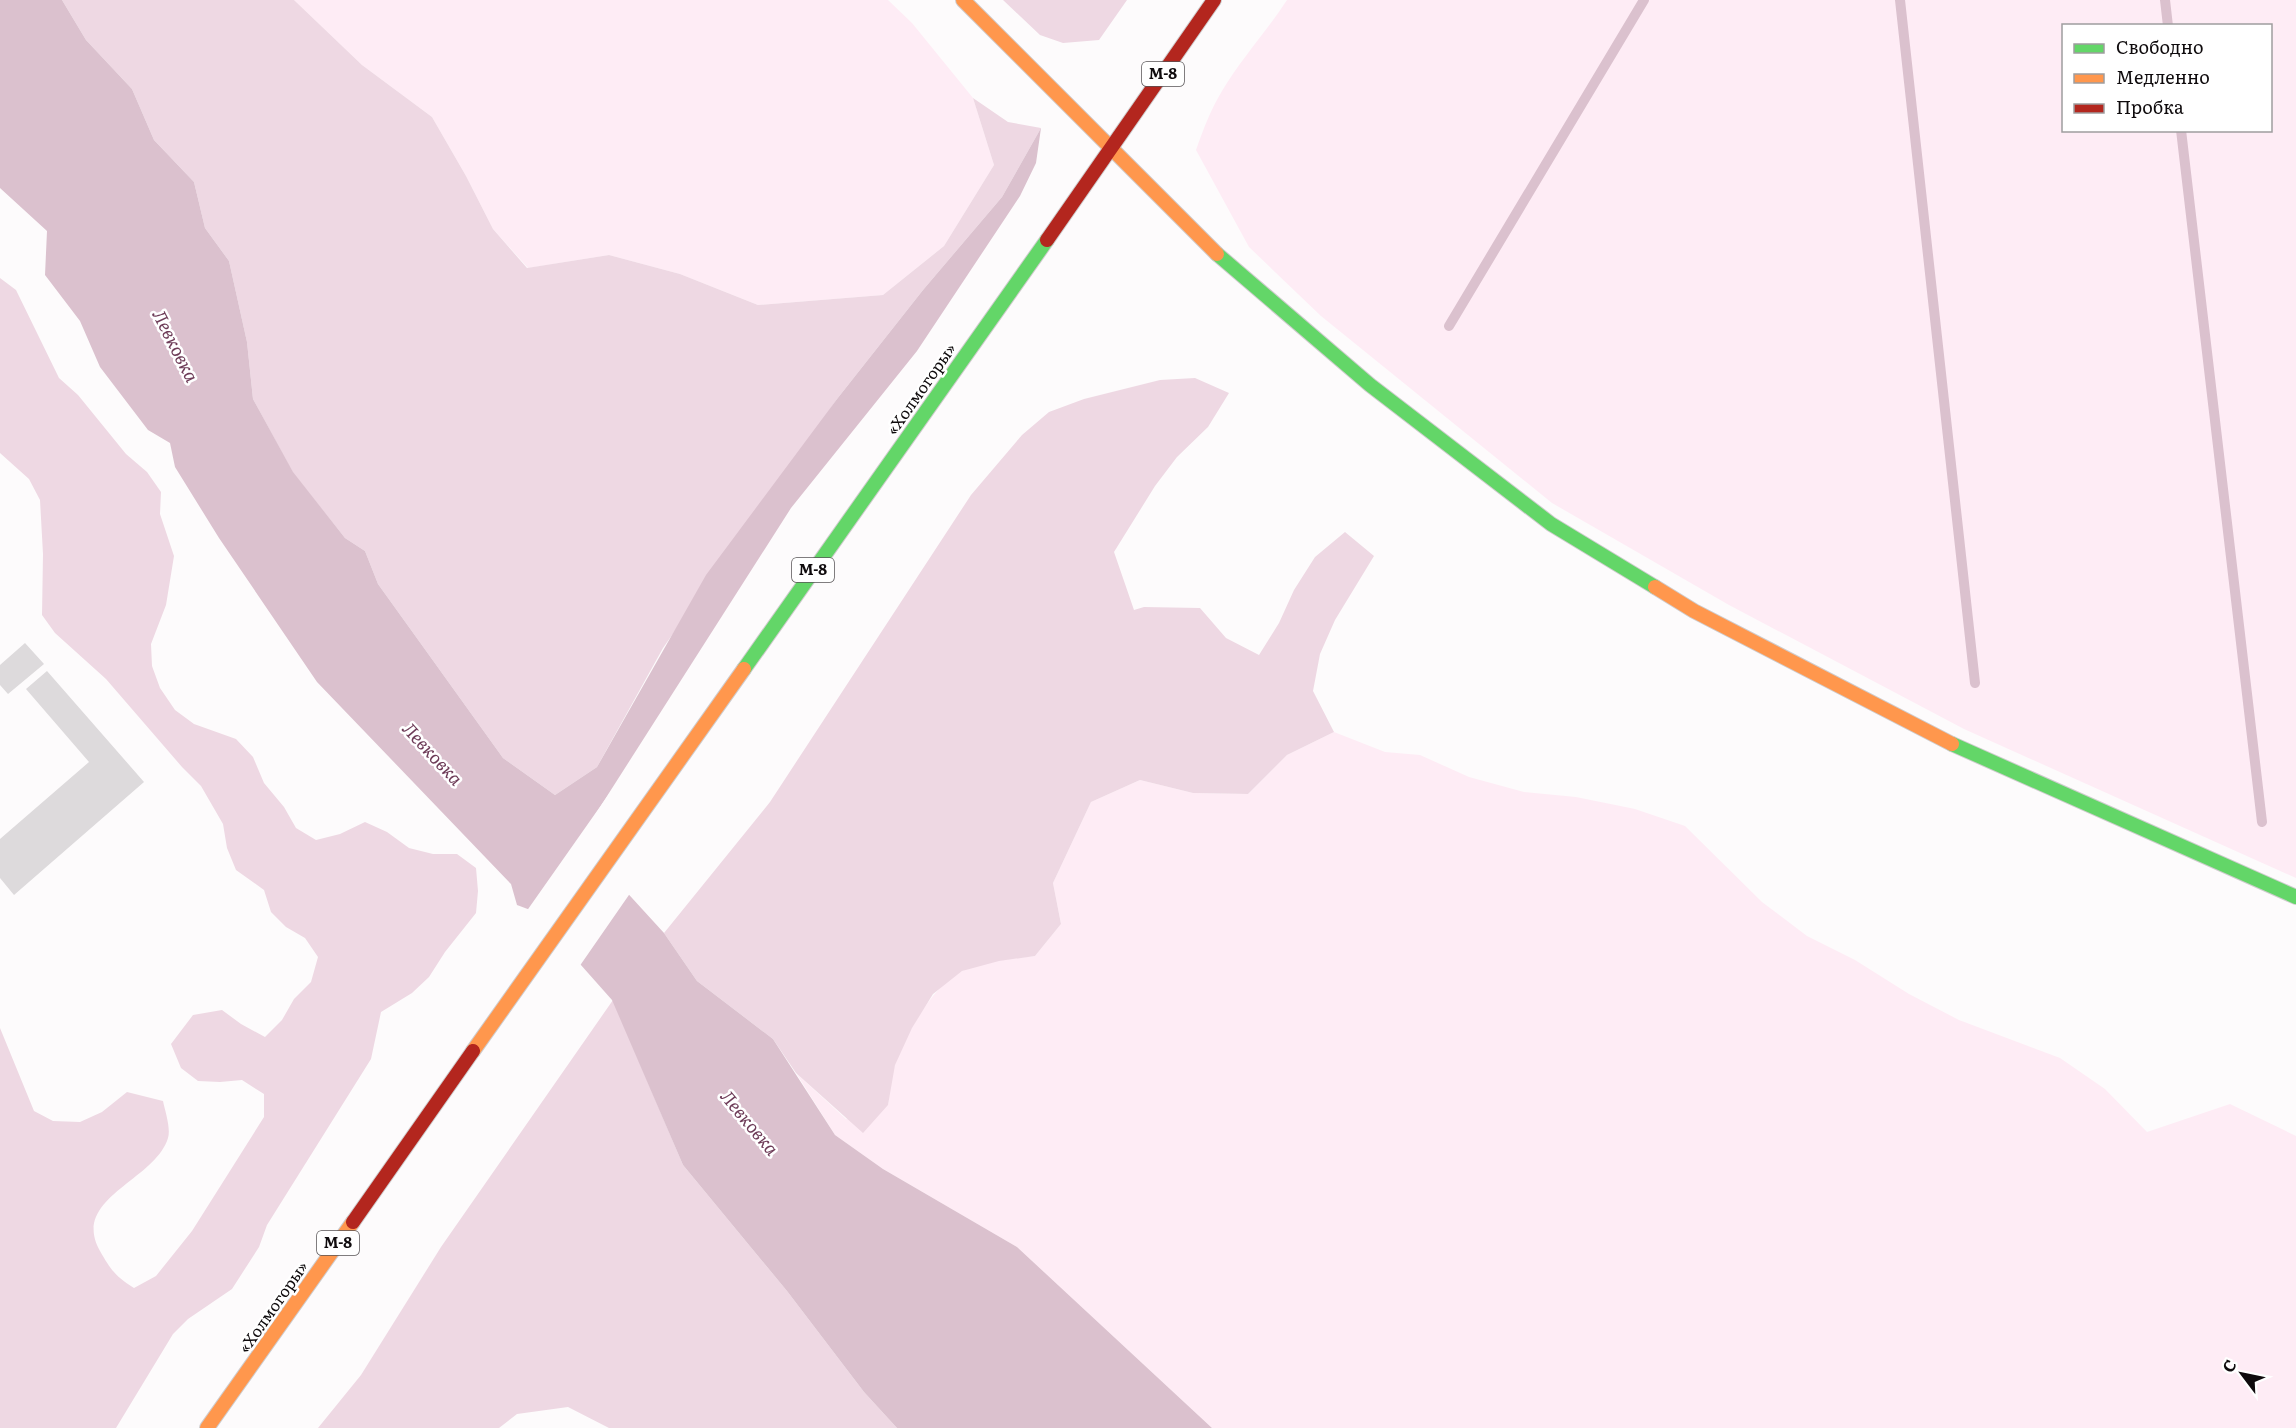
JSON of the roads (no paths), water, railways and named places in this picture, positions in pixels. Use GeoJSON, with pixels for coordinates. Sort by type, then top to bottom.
{"type":"FeatureCollection","features":[{"type":"Feature","properties":{"kind":"main road"},"geometry":{"type":"LineString","coordinates":[[963,0],[1210,249],[1370,385],[1551,524],[1694,611],[1967,752],[2296,897]]}},
{"type":"Feature","properties":{"kind":"main road","name":"«Холмогоры»"},"geometry":{"type":"LineString","coordinates":[[207,1428],[1112,148],[1214,0]]}},
{"type":"Feature","properties":{"kind":"water","name":"Левковка"},"geometry":{"type":"Polygon","coordinates":[[[0,0],[62,0],[86,40],[132,89],[154,140],[194,182],[205,228],[229,261],[247,342],[253,399],[293,472],[345,538],[365,551],[378,584],[503,758],[555,795],[597,767],[706,575],[837,399],[923,290],[1002,197],[1041,128],[1036,163],[1020,196],[917,351],[791,508],[579,840],[664,933],[697,981],[773,1039],[835,1135],[883,1169],[1017,1247],[1212,1428],[897,1428],[864,1392],[787,1291],[683,1165],[612,1000],[533,911],[517,905],[511,884],[317,682],[219,538],[175,467],[170,443],[148,430],[100,367],[80,321],[45,275],[47,231],[0,188],[0,0]]]}},
{"type":"Feature","properties":{"kind":"waterway"},"geometry":{"type":"LineString","coordinates":[[1449,326],[1644,0]]}},
{"type":"Feature","properties":{"kind":"waterway"},"geometry":{"type":"LineString","coordinates":[[1900,0],[1975,683]]}},
{"type":"Feature","properties":{"kind":"waterway"},"geometry":{"type":"LineString","coordinates":[[2165,0],[2168,24]]}},
{"type":"Feature","properties":{"kind":"waterway"},"geometry":{"type":"LineString","coordinates":[[2181,132],[2262,822]]}}]}
